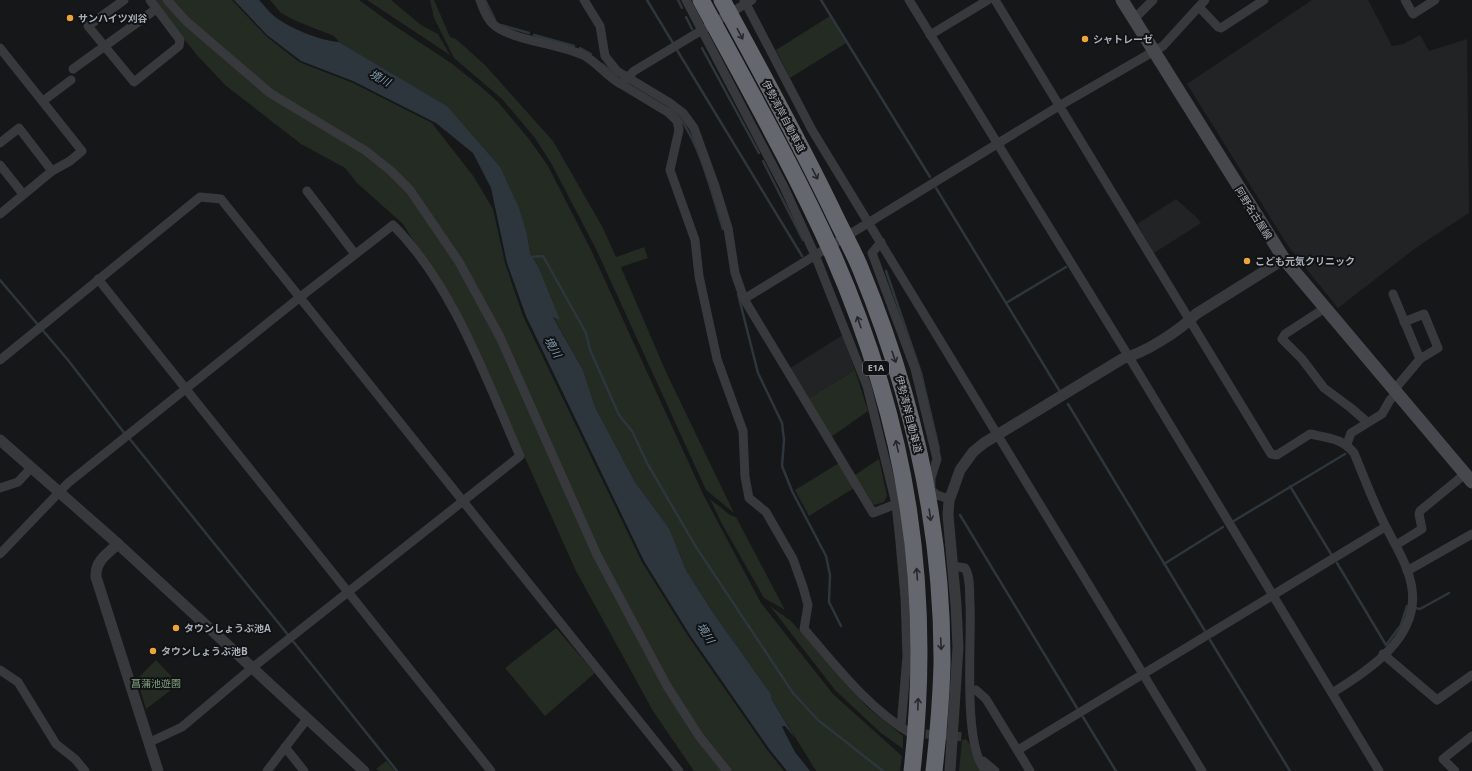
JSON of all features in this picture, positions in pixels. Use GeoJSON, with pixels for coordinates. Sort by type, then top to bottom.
{"type":"FeatureCollection","features":[{"type":"Feature","properties":{"kind":"highway","name":"伊勢湾岸自動車道"},"geometry":{"type":"LineString","coordinates":[[701,0],[807,201],[833,255],[856,312],[890,414],[908,502],[914,543],[919,604],[920,661],[918,725],[912,771]]}},
{"type":"Feature","properties":{"kind":"highway","name":"伊勢湾岸自動車道"},"geometry":{"type":"LineString","coordinates":[[722,0],[820,183],[860,268],[897,367],[924,476],[931,515],[936,564],[942,662],[939,722],[934,771]]}},
{"type":"Feature","properties":{"kind":"main road","name":"阿野名古屋線"},"geometry":{"type":"LineString","coordinates":[[1122,0],[1284,259],[1470,478]]}},
{"type":"Feature","properties":{"kind":"street"},"geometry":{"type":"LineString","coordinates":[[124,0],[88,26],[134,82],[179,46],[180,40],[150,0]]}},
{"type":"Feature","properties":{"kind":"street"},"geometry":{"type":"LineString","coordinates":[[167,0],[186,21],[270,93],[366,151],[391,171],[410,190],[455,256],[500,337],[597,555],[667,686],[699,736],[727,771]]}},
{"type":"Feature","properties":{"kind":"street"},"geometry":{"type":"LineString","coordinates":[[480,0],[486,15],[492,24],[503,31],[575,52],[599,66],[608,75],[624,81],[673,105],[683,113],[694,128],[715,186],[728,228],[735,273],[744,299],[873,513],[896,504]]}},
{"type":"Feature","properties":{"kind":"street"},"geometry":{"type":"LineString","coordinates":[[584,0],[600,26],[605,56],[624,81],[669,113],[677,121],[679,130],[670,170],[695,240],[699,276],[719,365],[743,431],[745,477],[749,498],[766,512],[792,560],[803,587],[808,605],[804,629],[844,676],[882,714],[910,733]]}},
{"type":"Feature","properties":{"kind":"street"},"geometry":{"type":"LineString","coordinates":[[686,0],[784,187],[815,255],[867,386],[896,504],[905,597],[907,656],[901,727]]}},
{"type":"Feature","properties":{"kind":"street"},"geometry":{"type":"LineString","coordinates":[[909,0],[1129,357],[1379,771]]}},
{"type":"Feature","properties":{"kind":"street"},"geometry":{"type":"LineString","coordinates":[[930,35],[988,0]]}},
{"type":"Feature","properties":{"kind":"street"},"geometry":{"type":"LineString","coordinates":[[995,0],[1191,320],[1271,454],[1277,455],[1310,434],[1333,438],[1347,444],[1354,453],[1407,571],[1413,590],[1410,616],[1401,636],[1364,673],[1332,693]]}},
{"type":"Feature","properties":{"kind":"street"},"geometry":{"type":"LineString","coordinates":[[1134,19],[1153,0]]}},
{"type":"Feature","properties":{"kind":"street"},"geometry":{"type":"LineString","coordinates":[[744,299],[996,143],[1163,46],[1202,3],[1218,27],[1222,28],[1264,0]]}},
{"type":"Feature","properties":{"kind":"street"},"geometry":{"type":"LineString","coordinates":[[1406,0],[1413,14],[1435,0]]}},
{"type":"Feature","properties":{"kind":"street"},"geometry":{"type":"LineString","coordinates":[[624,81],[747,1],[812,130],[1202,771]]}},
{"type":"Feature","properties":{"kind":"street"},"geometry":{"type":"LineString","coordinates":[[73,69],[156,9]]}},
{"type":"Feature","properties":{"kind":"street"},"geometry":{"type":"LineString","coordinates":[[0,48],[82,151],[70,161],[52,171],[0,214]]}},
{"type":"Feature","properties":{"kind":"street"},"geometry":{"type":"LineString","coordinates":[[43,101],[71,80]]}},
{"type":"Feature","properties":{"kind":"street"},"geometry":{"type":"LineString","coordinates":[[0,143],[19,128],[52,171]]}},
{"type":"Feature","properties":{"kind":"street"},"geometry":{"type":"LineString","coordinates":[[0,164],[23,194]]}},
{"type":"Feature","properties":{"kind":"street"},"geometry":{"type":"LineString","coordinates":[[307,191],[355,254]]}},
{"type":"Feature","properties":{"kind":"street"},"geometry":{"type":"LineString","coordinates":[[0,360],[200,197],[221,199],[679,771]]}},
{"type":"Feature","properties":{"kind":"street"},"geometry":{"type":"LineString","coordinates":[[0,554],[68,483],[128,437],[185,389],[355,254],[394,224],[407,239],[432,275],[461,324],[520,456],[252,668],[182,727],[150,742]]}},
{"type":"Feature","properties":{"kind":"street"},"geometry":{"type":"LineString","coordinates":[[881,242],[872,253],[915,369],[937,459],[931,478],[931,490],[936,495],[949,499]]}},
{"type":"Feature","properties":{"kind":"street"},"geometry":{"type":"LineString","coordinates":[[950,771],[958,647],[948,515],[949,499],[965,462],[973,452],[998,435],[1122,359],[1129,357],[1185,325],[1196,314],[1284,259]]}},
{"type":"Feature","properties":{"kind":"street"},"geometry":{"type":"LineString","coordinates":[[98,279],[491,771]]}},
{"type":"Feature","properties":{"kind":"street"},"geometry":{"type":"LineString","coordinates":[[1393,294],[1420,359]]}},
{"type":"Feature","properties":{"kind":"street"},"geometry":{"type":"LineString","coordinates":[[1325,308],[1285,334],[1282,339],[1302,359],[1324,388],[1367,422]]}},
{"type":"Feature","properties":{"kind":"street"},"geometry":{"type":"LineString","coordinates":[[1347,444],[1351,433],[1382,414],[1396,391],[1420,359],[1438,348],[1424,314],[1404,322]]}},
{"type":"Feature","properties":{"kind":"street"},"geometry":{"type":"LineString","coordinates":[[0,440],[118,544],[364,771]]}},
{"type":"Feature","properties":{"kind":"street"},"geometry":{"type":"LineString","coordinates":[[0,488],[18,482],[31,468]]}},
{"type":"Feature","properties":{"kind":"street"},"geometry":{"type":"LineString","coordinates":[[1396,546],[1422,529],[1419,514],[1420,511],[1470,478]]}},
{"type":"Feature","properties":{"kind":"street"},"geometry":{"type":"LineString","coordinates":[[1018,750],[1386,526]]}},
{"type":"Feature","properties":{"kind":"street"},"geometry":{"type":"LineString","coordinates":[[1407,571],[1472,534]]}},
{"type":"Feature","properties":{"kind":"street"},"geometry":{"type":"LineString","coordinates":[[118,544],[98,563],[96,577],[150,742],[158,771]]}},
{"type":"Feature","properties":{"kind":"street"},"geometry":{"type":"LineString","coordinates":[[953,566],[965,568],[969,577],[971,691],[969,737],[979,758],[981,766],[986,771]]}},
{"type":"Feature","properties":{"kind":"street"},"geometry":{"type":"LineString","coordinates":[[1383,654],[1437,700],[1472,676]]}},
{"type":"Feature","properties":{"kind":"street"},"geometry":{"type":"LineString","coordinates":[[0,670],[18,682],[56,744],[74,759],[85,771]]}},
{"type":"Feature","properties":{"kind":"street"},"geometry":{"type":"LineString","coordinates":[[971,691],[976,690],[986,699],[1030,771]]}},
{"type":"Feature","properties":{"kind":"street"},"geometry":{"type":"LineString","coordinates":[[267,771],[307,719]]}},
{"type":"Feature","properties":{"kind":"street"},"geometry":{"type":"LineString","coordinates":[[1455,771],[1443,759],[1472,736]]}},
{"type":"Feature","properties":{"kind":"street"},"geometry":{"type":"LineString","coordinates":[[285,747],[304,771]]}},
{"type":"Feature","properties":{"kind":"street"},"geometry":{"type":"LineString","coordinates":[[979,758],[995,771]]}},
{"type":"Feature","properties":{"kind":"shaded area"},"geometry":{"type":"Polygon","coordinates":[[[1312,0],[1368,0],[1392,46],[1403,44],[1420,35],[1429,51],[1467,39],[1469,213],[1417,247],[1338,308],[1288,246],[1187,84],[1312,0]]]}},
{"type":"Feature","properties":{"kind":"shaded area"},"geometry":{"type":"Polygon","coordinates":[[[1176,199],[1201,223],[1154,253],[1137,224],[1176,199]]]}},
{"type":"Feature","properties":{"kind":"shaded area"},"geometry":{"type":"Polygon","coordinates":[[[843,335],[855,370],[808,399],[790,368],[843,335]]]}},
{"type":"Feature","properties":{"kind":"green space"},"geometry":{"type":"Polygon","coordinates":[[[153,0],[232,0],[266,36],[299,62],[353,83],[432,123],[474,177],[493,209],[505,263],[523,316],[642,562],[688,636],[768,751],[784,771],[694,771],[653,711],[576,571],[503,409],[445,291],[403,224],[357,183],[345,168],[301,144],[225,85],[196,54],[153,0]]]}},
{"type":"Feature","properties":{"kind":"green space"},"geometry":{"type":"Polygon","coordinates":[[[270,0],[359,0],[451,63],[480,86],[498,102],[529,139],[548,166],[592,252],[704,496],[761,603],[833,694],[902,756],[900,771],[816,771],[771,698],[771,694],[712,611],[686,570],[669,528],[635,482],[595,407],[583,370],[553,316],[559,319],[539,268],[530,253],[527,234],[447,106],[339,42],[334,36],[296,21],[281,13],[270,0]]]}},
{"type":"Feature","properties":{"kind":"green space"},"geometry":{"type":"Polygon","coordinates":[[[367,0],[391,0],[421,25],[438,34],[450,55],[367,0]]]}},
{"type":"Feature","properties":{"kind":"green space"},"geometry":{"type":"Polygon","coordinates":[[[430,0],[434,0],[450,37],[456,39],[485,65],[553,141],[603,228],[616,257],[644,247],[648,258],[621,267],[666,372],[734,513],[706,490],[596,249],[551,163],[535,138],[502,99],[454,58],[434,18],[430,0]]]}},
{"type":"Feature","properties":{"kind":"green space"},"geometry":{"type":"Polygon","coordinates":[[[830,16],[846,43],[790,78],[776,50],[830,16]]]}},
{"type":"Feature","properties":{"kind":"green space"},"geometry":{"type":"Polygon","coordinates":[[[855,370],[868,411],[831,437],[808,399],[855,370]]]}},
{"type":"Feature","properties":{"kind":"green space"},"geometry":{"type":"Polygon","coordinates":[[[879,459],[887,496],[884,502],[875,505],[855,475],[879,459]]]}},
{"type":"Feature","properties":{"kind":"green space"},"geometry":{"type":"Polygon","coordinates":[[[839,463],[854,488],[809,516],[795,490],[839,463]]]}},
{"type":"Feature","properties":{"kind":"green space"},"geometry":{"type":"Polygon","coordinates":[[[710,499],[730,515],[736,517],[785,610],[764,598],[722,524],[710,499]]]}},
{"type":"Feature","properties":{"kind":"green space"},"geometry":{"type":"Polygon","coordinates":[[[770,606],[791,621],[867,707],[903,736],[903,749],[881,733],[835,690],[770,606]]]}},
{"type":"Feature","properties":{"kind":"green space"},"geometry":{"type":"Polygon","coordinates":[[[556,628],[595,673],[545,716],[505,668],[556,628]]]}},
{"type":"Feature","properties":{"kind":"green space","name":"菖蒲池遊園"},"geometry":{"type":"Polygon","coordinates":[[[156,660],[179,684],[146,709],[137,679],[156,660]]]}},
{"type":"Feature","properties":{"kind":"green space"},"geometry":{"type":"Polygon","coordinates":[[[966,739],[971,747],[976,764],[981,771],[959,771],[962,740],[966,739]]]}},
{"type":"Feature","properties":{"kind":"green space"},"geometry":{"type":"Polygon","coordinates":[[[386,761],[395,771],[379,771],[376,769],[386,761]]]}},
{"type":"Feature","properties":{"kind":"water","name":"境川"},"geometry":{"type":"Polygon","coordinates":[[[234,0],[259,0],[270,13],[280,21],[314,36],[339,42],[447,106],[500,167],[519,208],[527,234],[530,253],[539,268],[560,320],[553,317],[583,370],[595,407],[635,482],[669,528],[686,570],[712,611],[771,694],[771,698],[795,738],[785,726],[782,726],[783,729],[795,752],[810,771],[787,771],[770,750],[690,635],[644,561],[526,316],[507,263],[491,188],[473,153],[436,123],[353,81],[301,61],[267,35],[234,0]]]}},
{"type":"Feature","properties":{"kind":"waterway"},"geometry":{"type":"LineString","coordinates":[[485,0],[495,20]]}},
{"type":"Feature","properties":{"kind":"waterway"},"geometry":{"type":"LineString","coordinates":[[647,0],[673,43]]}},
{"type":"Feature","properties":{"kind":"waterway"},"geometry":{"type":"LineString","coordinates":[[678,0],[682,8]]}},
{"type":"Feature","properties":{"kind":"waterway"},"geometry":{"type":"LineString","coordinates":[[821,0],[930,177]]}},
{"type":"Feature","properties":{"kind":"waterway"},"geometry":{"type":"LineString","coordinates":[[686,17],[692,29]]}},
{"type":"Feature","properties":{"kind":"waterway"},"geometry":{"type":"LineString","coordinates":[[501,25],[529,33]]}},
{"type":"Feature","properties":{"kind":"waterway"},"geometry":{"type":"LineString","coordinates":[[534,35],[574,46]]}},
{"type":"Feature","properties":{"kind":"waterway"},"geometry":{"type":"LineString","coordinates":[[580,48],[591,54]]}},
{"type":"Feature","properties":{"kind":"waterway"},"geometry":{"type":"LineString","coordinates":[[702,48],[759,153]]}},
{"type":"Feature","properties":{"kind":"waterway"},"geometry":{"type":"LineString","coordinates":[[677,50],[802,256]]}},
{"type":"Feature","properties":{"kind":"waterway"},"geometry":{"type":"LineString","coordinates":[[602,64],[614,73]]}},
{"type":"Feature","properties":{"kind":"waterway"},"geometry":{"type":"LineString","coordinates":[[673,111],[682,121],[697,149],[723,229]]}},
{"type":"Feature","properties":{"kind":"waterway"},"geometry":{"type":"LineString","coordinates":[[763,161],[803,240]]}},
{"type":"Feature","properties":{"kind":"waterway"},"geometry":{"type":"LineString","coordinates":[[936,188],[1059,390]]}},
{"type":"Feature","properties":{"kind":"waterway"},"geometry":{"type":"LineString","coordinates":[[530,257],[543,256],[586,333],[590,350],[619,415],[632,431],[647,463],[696,547],[793,693],[818,720],[883,771]]}},
{"type":"Feature","properties":{"kind":"waterway"},"geometry":{"type":"LineString","coordinates":[[1006,303],[1066,267]]}},
{"type":"Feature","properties":{"kind":"waterway"},"geometry":{"type":"LineString","coordinates":[[886,271],[921,373],[939,449]]}},
{"type":"Feature","properties":{"kind":"waterway"},"geometry":{"type":"LineString","coordinates":[[0,280],[68,360],[125,434]]}},
{"type":"Feature","properties":{"kind":"waterway"},"geometry":{"type":"LineString","coordinates":[[738,294],[758,373],[782,423],[784,440],[782,466],[792,491],[826,556],[830,575],[829,602],[841,626]]}},
{"type":"Feature","properties":{"kind":"waterway"},"geometry":{"type":"LineString","coordinates":[[1068,404],[1205,631]]}},
{"type":"Feature","properties":{"kind":"waterway"},"geometry":{"type":"LineString","coordinates":[[129,438],[289,636]]}},
{"type":"Feature","properties":{"kind":"waterway"},"geometry":{"type":"LineString","coordinates":[[1232,522],[1345,454]]}},
{"type":"Feature","properties":{"kind":"waterway"},"geometry":{"type":"LineString","coordinates":[[1290,486],[1331,554]]}},
{"type":"Feature","properties":{"kind":"waterway"},"geometry":{"type":"LineString","coordinates":[[960,515],[1077,708]]}},
{"type":"Feature","properties":{"kind":"waterway"},"geometry":{"type":"LineString","coordinates":[[1164,564],[1223,527]]}},
{"type":"Feature","properties":{"kind":"waterway"},"geometry":{"type":"LineString","coordinates":[[1337,563],[1386,645],[1401,625],[1407,606]]}},
{"type":"Feature","properties":{"kind":"waterway"},"geometry":{"type":"LineString","coordinates":[[1415,608],[1420,609],[1449,593]]}},
{"type":"Feature","properties":{"kind":"waterway"},"geometry":{"type":"LineString","coordinates":[[292,640],[397,771]]}},
{"type":"Feature","properties":{"kind":"waterway"},"geometry":{"type":"LineString","coordinates":[[1210,640],[1290,771]]}},
{"type":"Feature","properties":{"kind":"waterway"},"geometry":{"type":"LineString","coordinates":[[1083,717],[1116,771]]}},
{"type":"Feature","properties":{"kind":"tunnel"},"geometry":{"type":"LineString","coordinates":[[912,733],[966,737]]}},
{"type":"Feature","properties":{"kind":"place","name":"サンハイツ刈谷"},"geometry":{"type":"Point","coordinates":[70,18]}},
{"type":"Feature","properties":{"kind":"place","name":"シャトレーゼ"},"geometry":{"type":"Point","coordinates":[1085,39]}},
{"type":"Feature","properties":{"kind":"place","name":"こども元気クリニック"},"geometry":{"type":"Point","coordinates":[1247,261]}},
{"type":"Feature","properties":{"kind":"place","name":"タウンしょうぶ池A"},"geometry":{"type":"Point","coordinates":[176,628]}},
{"type":"Feature","properties":{"kind":"place","name":"タウンしょうぶ池B"},"geometry":{"type":"Point","coordinates":[153,651]}}]}
